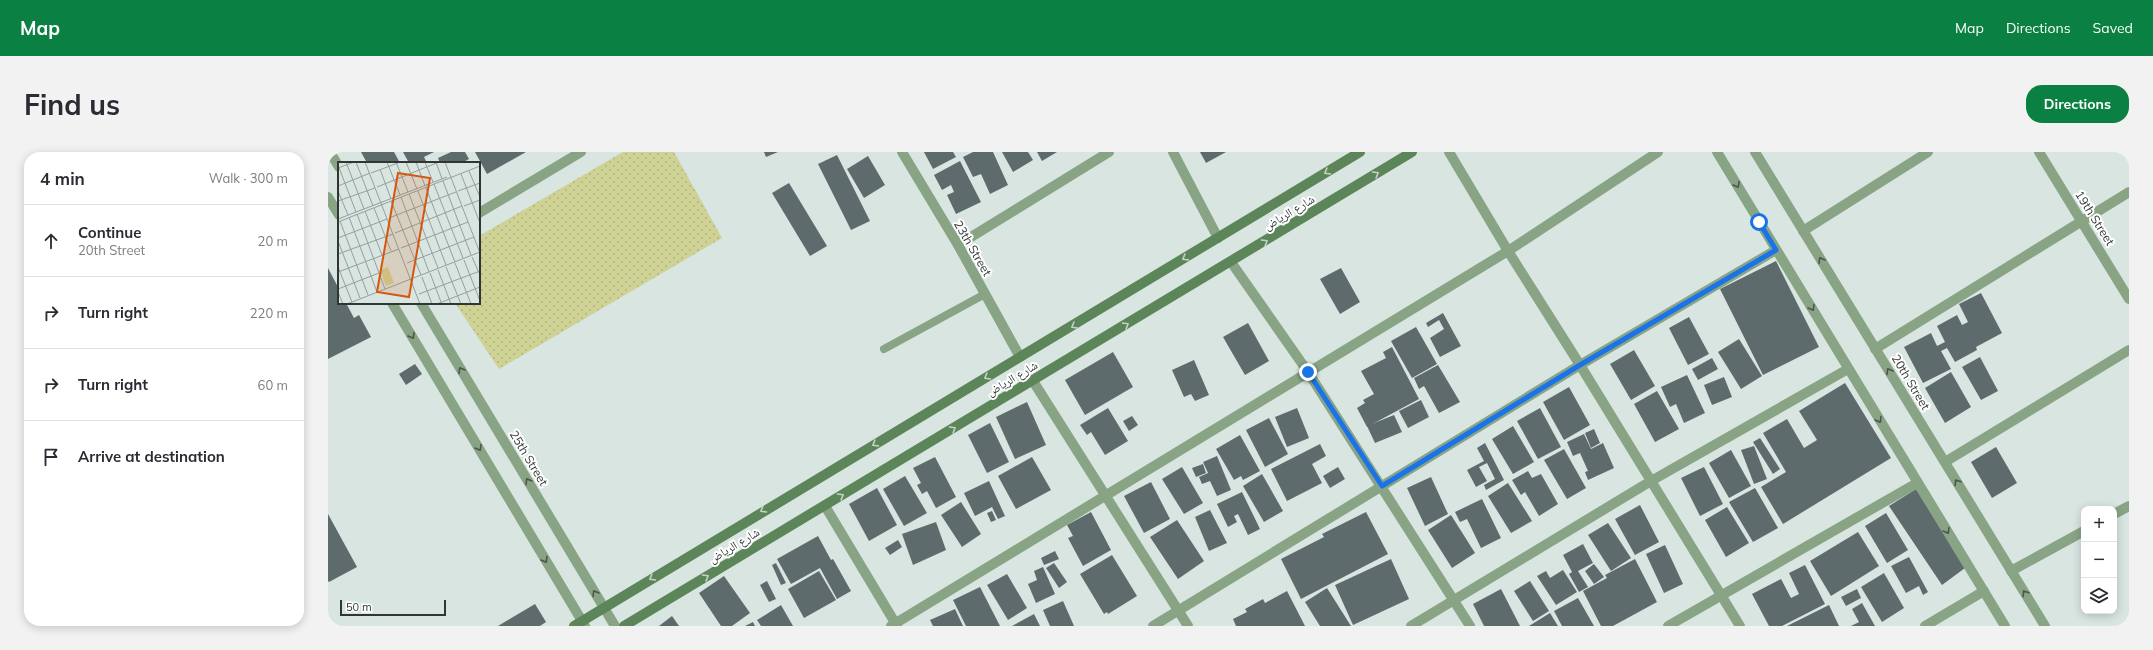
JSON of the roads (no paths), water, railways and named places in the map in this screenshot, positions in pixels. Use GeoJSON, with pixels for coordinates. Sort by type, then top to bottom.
{"type":"FeatureCollection","features":[{"type":"Feature","properties":{"kind":"main road","name":"شارع الرياض"},"geometry":{"type":"LineString","coordinates":[[580,624],[604,608],[1360,152]]}},
{"type":"Feature","properties":{"kind":"main road","name":"شارع الرياض"},"geometry":{"type":"LineString","coordinates":[[624,626],[1412,152]]}},
{"type":"Feature","properties":{"kind":"street"},"geometry":{"type":"LineString","coordinates":[[330,152],[338,164]]}},
{"type":"Feature","properties":{"kind":"street"},"geometry":{"type":"LineString","coordinates":[[480,212],[581,152]]}},
{"type":"Feature","properties":{"kind":"street","name":"23th Street"},"geometry":{"type":"LineString","coordinates":[[902,152],[958,246],[1020,358]]}},
{"type":"Feature","properties":{"kind":"street"},"geometry":{"type":"LineString","coordinates":[[958,246],[1109,152]]}},
{"type":"Feature","properties":{"kind":"street"},"geometry":{"type":"LineString","coordinates":[[1174,152],[1218,238]]}},
{"type":"Feature","properties":{"kind":"street"},"geometry":{"type":"LineString","coordinates":[[1449,152],[1508,251],[1580,365],[1740,626]]}},
{"type":"Feature","properties":{"kind":"street"},"geometry":{"type":"LineString","coordinates":[[825,506],[895,625],[1508,251],[1658,152]]}},
{"type":"Feature","properties":{"kind":"street"},"geometry":{"type":"LineString","coordinates":[[1717,152],[2005,626]]}},
{"type":"Feature","properties":{"kind":"street","name":"20th Street"},"geometry":{"type":"LineString","coordinates":[[1755,152],[2045,626]]}},
{"type":"Feature","properties":{"kind":"street"},"geometry":{"type":"LineString","coordinates":[[1803,230],[1928,152]]}},
{"type":"Feature","properties":{"kind":"street","name":"19th Street"},"geometry":{"type":"LineString","coordinates":[[2039,152],[2129,299]]}},
{"type":"Feature","properties":{"kind":"street"},"geometry":{"type":"LineString","coordinates":[[1875,349],[2129,192]]}},
{"type":"Feature","properties":{"kind":"street"},"geometry":{"type":"LineString","coordinates":[[328,197],[338,213]]}},
{"type":"Feature","properties":{"kind":"street"},"geometry":{"type":"LineString","coordinates":[[1152,626],[1580,365],[1776,250]]}},
{"type":"Feature","properties":{"kind":"street"},"geometry":{"type":"LineString","coordinates":[[1231,262],[1308,372],[1470,626]]}},
{"type":"Feature","properties":{"kind":"street"},"geometry":{"type":"LineString","coordinates":[[393,304],[580,624]]}},
{"type":"Feature","properties":{"kind":"street","name":"25th Street"},"geometry":{"type":"LineString","coordinates":[[422,304],[615,626]]}},
{"type":"Feature","properties":{"kind":"street"},"geometry":{"type":"LineString","coordinates":[[1945,462],[2129,350]]}},
{"type":"Feature","properties":{"kind":"street"},"geometry":{"type":"LineString","coordinates":[[1411,626],[1651,481],[1848,369]]}},
{"type":"Feature","properties":{"kind":"street"},"geometry":{"type":"LineString","coordinates":[[1033,381],[1188,626]]}},
{"type":"Feature","properties":{"kind":"street"},"geometry":{"type":"LineString","coordinates":[[1668,626],[1917,483]]}},
{"type":"Feature","properties":{"kind":"street"},"geometry":{"type":"LineString","coordinates":[[2117,512],[2129,506]]}},
{"type":"Feature","properties":{"kind":"street"},"geometry":{"type":"LineString","coordinates":[[2011,571],[2081,533]]}},
{"type":"Feature","properties":{"kind":"street"},"geometry":{"type":"LineString","coordinates":[[1925,626],[1984,591]]}},
{"type":"Feature","properties":{"kind":"lane"},"geometry":{"type":"LineString","coordinates":[[884,349],[985,294]]}}]}
